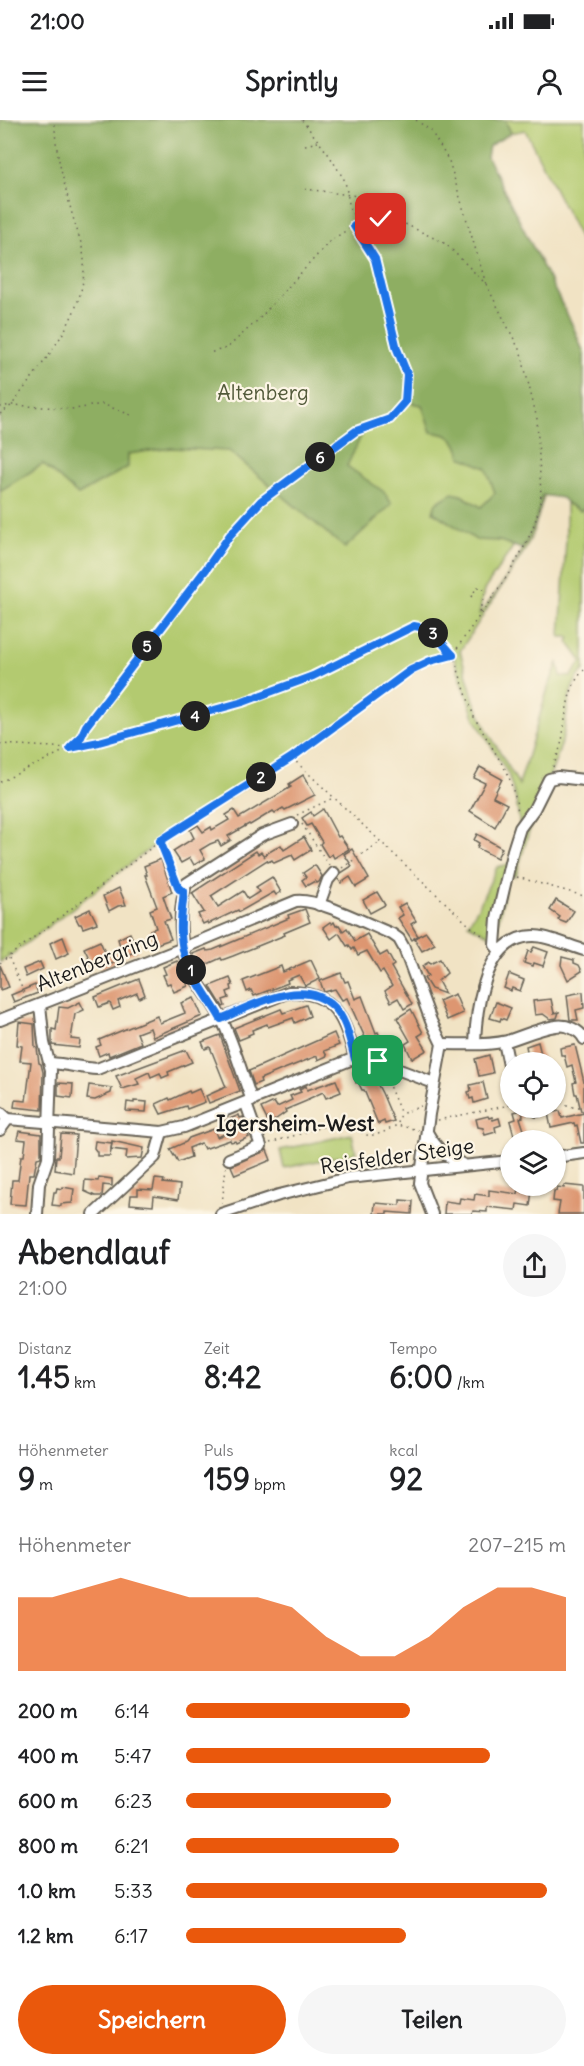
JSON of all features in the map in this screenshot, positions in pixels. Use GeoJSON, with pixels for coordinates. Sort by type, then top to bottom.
{"type":"FeatureCollection","features":[{"type":"Feature","properties":{"kind":"street"},"geometry":{"type":"LineString","coordinates":[[475,1044],[476,1013],[498,947],[497,918],[520,828],[530,816],[549,779],[558,777],[584,780]]}},
{"type":"Feature","properties":{"kind":"street"},"geometry":{"type":"LineString","coordinates":[[229,1159],[261,1146],[221,1019],[193,974],[183,948],[184,891],[186,884],[262,835],[292,824]]}},
{"type":"Feature","properties":{"kind":"street"},"geometry":{"type":"LineString","coordinates":[[319,904],[328,880],[334,873]]}},
{"type":"Feature","properties":{"kind":"street","name":"Altenbergring"},"geometry":{"type":"LineString","coordinates":[[0,1020],[296,901],[304,900],[319,904],[399,939],[442,1044]]}},
{"type":"Feature","properties":{"kind":"street"},"geometry":{"type":"LineString","coordinates":[[498,947],[518,938],[535,936],[584,950]]}},
{"type":"Feature","properties":{"kind":"street"},"geometry":{"type":"LineString","coordinates":[[51,1063],[70,1064],[97,1070],[289,992],[312,995],[324,999],[335,1007],[349,1036],[355,1059]]}},
{"type":"Feature","properties":{"kind":"street"},"geometry":{"type":"LineString","coordinates":[[35,1007],[51,1063],[48,1158],[39,1184],[37,1214]]}},
{"type":"Feature","properties":{"kind":"street"},"geometry":{"type":"LineString","coordinates":[[432,1214],[420,1183],[434,1083],[442,1044],[504,1041],[558,1025],[572,1028],[584,1039]]}},
{"type":"Feature","properties":{"kind":"street"},"geometry":{"type":"LineString","coordinates":[[504,1041],[506,1052]]}},
{"type":"Feature","properties":{"kind":"street"},"geometry":{"type":"LineString","coordinates":[[0,1130],[4,1116],[49,1123],[162,1132],[184,1127],[365,1057],[434,1083]]}},
{"type":"Feature","properties":{"kind":"street"},"geometry":{"type":"LineString","coordinates":[[428,1127],[435,1146],[450,1159],[464,1165]]}},
{"type":"Feature","properties":{"kind":"street"},"geometry":{"type":"LineString","coordinates":[[94,1214],[155,1157],[162,1132]]}},
{"type":"Feature","properties":{"kind":"street"},"geometry":{"type":"LineString","coordinates":[[566,1155],[584,1153]]}},
{"type":"Feature","properties":{"kind":"street","name":"Reisfelder Steige"},"geometry":{"type":"LineString","coordinates":[[221,1214],[279,1195],[348,1178],[500,1162]]}},
{"type":"Feature","properties":{"kind":"path"},"geometry":{"type":"LineString","coordinates":[[0,414],[12,405],[67,328],[84,278],[84,257],[63,179],[54,133],[55,120]]}},
{"type":"Feature","properties":{"kind":"path"},"geometry":{"type":"LineString","coordinates":[[302,120],[345,181],[350,208],[358,224]]}},
{"type":"Feature","properties":{"kind":"path"},"geometry":{"type":"LineString","coordinates":[[0,963],[160,841],[291,758],[411,670],[430,661],[453,655],[529,538],[540,508],[542,495],[537,419],[521,353],[486,284],[449,161],[431,131],[416,120]]}},
{"type":"Feature","properties":{"kind":"path"},"geometry":{"type":"LineString","coordinates":[[305,145],[319,142]]}},
{"type":"Feature","properties":{"kind":"path"},"geometry":{"type":"LineString","coordinates":[[449,176],[453,178]]}},
{"type":"Feature","properties":{"kind":"path"},"geometry":{"type":"LineString","coordinates":[[305,189],[358,196],[366,209],[381,219]]}},
{"type":"Feature","properties":{"kind":"path"},"geometry":{"type":"LineString","coordinates":[[354,214],[366,209]]}},
{"type":"Feature","properties":{"kind":"path"},"geometry":{"type":"LineString","coordinates":[[209,353],[226,348],[235,341],[259,320],[330,241],[358,224],[381,219],[399,221],[446,244],[486,284]]}},
{"type":"Feature","properties":{"kind":"path"},"geometry":{"type":"LineString","coordinates":[[0,744],[70,748],[81,737],[86,726],[207,568],[215,554],[261,501],[356,431],[390,419],[405,402],[407,374],[397,349],[375,259],[354,226]]}},
{"type":"Feature","properties":{"kind":"path"},"geometry":{"type":"LineString","coordinates":[[0,407],[12,405],[75,409],[102,404],[131,415]]}},
{"type":"Feature","properties":{"kind":"path"},"geometry":{"type":"LineString","coordinates":[[471,597],[477,587],[483,588],[485,592],[478,617]]}},
{"type":"Feature","properties":{"kind":"path"},"geometry":{"type":"LineString","coordinates":[[0,782],[70,748],[243,702],[313,676],[414,626],[427,628],[453,655],[474,717],[508,774],[516,800],[520,828]]}},
{"type":"Feature","properties":{"kind":"path"},"geometry":{"type":"LineString","coordinates":[[549,779],[563,736],[568,703],[576,681],[584,670]]}},
{"type":"Feature","properties":{"kind":"path"},"geometry":{"type":"LineString","coordinates":[[291,758],[470,926],[498,947]]}},
{"type":"Feature","properties":{"kind":"path"},"geometry":{"type":"LineString","coordinates":[[292,824],[297,815],[334,798]]}},
{"type":"Feature","properties":{"kind":"path"},"geometry":{"type":"LineString","coordinates":[[307,831],[334,873],[380,842]]}},
{"type":"Feature","properties":{"kind":"path"},"geometry":{"type":"LineString","coordinates":[[160,841],[179,889],[184,891]]}},
{"type":"Feature","properties":{"kind":"path"},"geometry":{"type":"LineString","coordinates":[[507,874],[584,896]]}},
{"type":"Feature","properties":{"kind":"path"},"geometry":{"type":"LineString","coordinates":[[9,957],[35,1007]]}},
{"type":"Feature","properties":{"kind":"path"},"geometry":{"type":"LineString","coordinates":[[382,1063],[388,1086],[401,1114],[398,1125]]}},
{"type":"Feature","properties":{"kind":"path"},"geometry":{"type":"LineString","coordinates":[[401,1114],[431,1104]]}},
{"type":"Feature","properties":{"kind":"path"},"geometry":{"type":"LineString","coordinates":[[566,1105],[584,1107]]}},
{"type":"Feature","properties":{"kind":"path"},"geometry":{"type":"LineString","coordinates":[[261,1146],[335,1123],[344,1124],[369,1136],[382,1133],[398,1125],[428,1127],[500,1108]]}},
{"type":"Feature","properties":{"kind":"path"},"geometry":{"type":"LineString","coordinates":[[221,1214],[224,1175],[229,1159]]}},
{"type":"Feature","properties":{"kind":"green space","name":"Altenberg"},"geometry":{"type":"Polygon","coordinates":[[[0,120],[355,120],[521,535],[484,590],[479,615],[526,543],[541,495],[544,496],[533,534],[525,550],[460,651],[474,701],[487,730],[519,785],[548,688],[558,663],[561,676],[571,677],[582,661],[568,642],[570,637],[560,637],[566,503],[580,511],[584,509],[584,670],[571,693],[562,742],[549,778],[559,781],[551,787],[538,809],[516,876],[508,874],[495,938],[468,924],[497,867],[510,864],[520,828],[516,800],[508,774],[474,717],[453,655],[430,661],[411,670],[291,758],[160,841],[0,962],[0,120]]]}},
{"type":"Feature","properties":{"kind":"green space","name":"Altenberg"},"geometry":{"type":"Polygon","coordinates":[[[0,120],[505,120],[511,133],[489,146],[487,157],[573,326],[584,354],[584,509],[580,511],[562,498],[542,495],[535,524],[522,549],[500,541],[476,540],[433,512],[436,503],[452,493],[461,495],[481,507],[495,493],[486,468],[461,457],[452,438],[431,432],[422,405],[405,402],[390,419],[365,428],[347,466],[384,492],[392,504],[345,548],[229,451],[172,448],[128,454],[128,467],[78,495],[43,464],[0,491],[0,120]]]}},
{"type":"Feature","properties":{"kind":"green space"},"geometry":{"type":"Polygon","coordinates":[[[505,120],[584,120],[584,247],[525,130],[511,133],[505,120]]]}},
{"type":"Feature","properties":{"kind":"green space"},"geometry":{"type":"Polygon","coordinates":[[[352,1134],[356,1153],[284,1168],[280,1150],[352,1134]]]}},
{"type":"Feature","properties":{"kind":"building"},"geometry":{"type":"Polygon","coordinates":[[[480,767],[502,779],[493,797],[507,804],[495,827],[470,811],[485,783],[474,778],[480,767]]]}},
{"type":"Feature","properties":{"kind":"building"},"geometry":{"type":"Polygon","coordinates":[[[303,775],[315,795],[285,810],[283,808],[275,813],[273,811],[249,824],[228,836],[231,840],[221,846],[218,841],[210,844],[200,850],[205,859],[194,865],[190,858],[181,863],[173,851],[194,838],[190,830],[198,825],[203,832],[211,827],[212,830],[229,820],[226,815],[234,810],[239,818],[291,787],[289,784],[303,775]]]}},
{"type":"Feature","properties":{"kind":"building"},"geometry":{"type":"Polygon","coordinates":[[[323,809],[338,837],[340,836],[349,849],[334,858],[332,854],[328,857],[311,824],[307,826],[302,818],[311,812],[313,816],[323,809]]]}},
{"type":"Feature","properties":{"kind":"building"},"geometry":{"type":"Polygon","coordinates":[[[477,834],[502,848],[497,858],[477,848],[479,843],[474,840],[477,834]]]}},
{"type":"Feature","properties":{"kind":"building"},"geometry":{"type":"Polygon","coordinates":[[[304,837],[311,850],[295,860],[292,855],[274,863],[272,860],[268,862],[267,860],[211,896],[218,907],[243,891],[248,899],[259,892],[256,887],[272,877],[281,892],[276,895],[274,892],[239,912],[238,910],[208,924],[207,922],[203,924],[198,914],[204,912],[192,893],[256,851],[258,854],[261,852],[265,857],[264,855],[281,845],[284,850],[304,837]]]}},
{"type":"Feature","properties":{"kind":"building"},"geometry":{"type":"Polygon","coordinates":[[[352,849],[369,879],[356,887],[350,877],[341,883],[338,879],[341,873],[352,866],[344,854],[352,849]]]}},
{"type":"Feature","properties":{"kind":"building"},"geometry":{"type":"Polygon","coordinates":[[[161,859],[172,892],[163,896],[171,919],[164,921],[171,939],[154,945],[150,930],[156,928],[150,910],[157,907],[144,866],[161,859]]]}},
{"type":"Feature","properties":{"kind":"building"},"geometry":{"type":"Polygon","coordinates":[[[315,865],[322,876],[319,882],[315,881],[306,886],[302,880],[306,877],[303,873],[315,865]]]}},
{"type":"Feature","properties":{"kind":"building"},"geometry":{"type":"Polygon","coordinates":[[[119,888],[126,905],[109,911],[103,896],[119,888]]]}},
{"type":"Feature","properties":{"kind":"building"},"geometry":{"type":"Polygon","coordinates":[[[377,892],[385,905],[370,913],[363,900],[377,892]]]}},
{"type":"Feature","properties":{"kind":"building"},"geometry":{"type":"Polygon","coordinates":[[[556,900],[574,911],[566,923],[558,920],[560,917],[550,910],[556,900]]]}},
{"type":"Feature","properties":{"kind":"building"},"geometry":{"type":"Polygon","coordinates":[[[405,903],[416,921],[411,924],[418,936],[412,940],[398,918],[403,915],[398,907],[405,903]]]}},
{"type":"Feature","properties":{"kind":"building"},"geometry":{"type":"Polygon","coordinates":[[[90,909],[97,923],[83,928],[75,916],[90,909]]]}},
{"type":"Feature","properties":{"kind":"building"},"geometry":{"type":"Polygon","coordinates":[[[305,909],[310,922],[284,933],[285,935],[199,968],[193,954],[206,949],[207,951],[213,950],[305,909]]]}},
{"type":"Feature","properties":{"kind":"building"},"geometry":{"type":"Polygon","coordinates":[[[330,922],[332,924],[334,922],[336,926],[339,925],[343,931],[347,928],[355,941],[367,934],[380,956],[387,952],[394,965],[391,967],[412,1004],[404,1009],[398,998],[391,1002],[385,991],[392,986],[383,971],[380,973],[367,951],[358,955],[354,948],[352,950],[349,945],[347,946],[339,933],[331,939],[323,927],[330,922]]]}},
{"type":"Feature","properties":{"kind":"building"},"geometry":{"type":"Polygon","coordinates":[[[426,932],[435,944],[422,951],[414,938],[426,932]]]}},
{"type":"Feature","properties":{"kind":"building"},"geometry":{"type":"Polygon","coordinates":[[[130,933],[138,951],[123,956],[118,939],[130,933]]]}},
{"type":"Feature","properties":{"kind":"building"},"geometry":{"type":"Polygon","coordinates":[[[63,937],[69,953],[56,959],[50,943],[63,937]]]}},
{"type":"Feature","properties":{"kind":"building"},"geometry":{"type":"Polygon","coordinates":[[[100,941],[107,957],[120,951],[123,959],[102,968],[98,960],[85,965],[89,958],[84,948],[100,941]]]}},
{"type":"Feature","properties":{"kind":"building"},"geometry":{"type":"Polygon","coordinates":[[[534,947],[548,952],[543,966],[524,963],[528,951],[531,952],[534,947]]]}},
{"type":"Feature","properties":{"kind":"building"},"geometry":{"type":"Polygon","coordinates":[[[562,957],[574,960],[582,971],[568,980],[561,965],[562,957]]]}},
{"type":"Feature","properties":{"kind":"building"},"geometry":{"type":"Polygon","coordinates":[[[440,959],[447,973],[438,981],[445,994],[431,989],[424,978],[428,976],[422,966],[440,959]]]}},
{"type":"Feature","properties":{"kind":"building"},"geometry":{"type":"Polygon","coordinates":[[[311,960],[320,979],[305,986],[299,975],[287,980],[288,983],[254,996],[251,990],[247,992],[243,981],[281,966],[283,972],[311,960]]]}},
{"type":"Feature","properties":{"kind":"building"},"geometry":{"type":"Polygon","coordinates":[[[177,961],[188,986],[174,992],[163,975],[166,974],[163,967],[177,961]]]}},
{"type":"Feature","properties":{"kind":"building"},"geometry":{"type":"Polygon","coordinates":[[[40,962],[43,969],[26,977],[23,969],[40,962]]]}},
{"type":"Feature","properties":{"kind":"building"},"geometry":{"type":"Polygon","coordinates":[[[0,965],[9,987],[0,990],[0,965]]]}},
{"type":"Feature","properties":{"kind":"building"},"geometry":{"type":"Polygon","coordinates":[[[341,973],[345,982],[348,981],[355,999],[362,996],[376,1033],[378,1032],[381,1039],[368,1044],[347,998],[342,1000],[335,989],[324,992],[320,981],[341,973]]]}},
{"type":"Feature","properties":{"kind":"building"},"geometry":{"type":"Polygon","coordinates":[[[509,974],[524,980],[520,991],[504,988],[509,974]]]}},
{"type":"Feature","properties":{"kind":"building"},"geometry":{"type":"Polygon","coordinates":[[[230,978],[233,985],[232,990],[227,992],[229,998],[223,1000],[225,1006],[223,1007],[210,986],[230,978]]]}},
{"type":"Feature","properties":{"kind":"building"},"geometry":{"type":"Polygon","coordinates":[[[139,979],[145,995],[139,998],[137,993],[118,1001],[120,1007],[113,1010],[110,1003],[99,1007],[95,997],[139,979]]]}},
{"type":"Feature","properties":{"kind":"building"},"geometry":{"type":"Polygon","coordinates":[[[35,985],[38,993],[14,1002],[11,995],[35,985]]]}},
{"type":"Feature","properties":{"kind":"building"},"geometry":{"type":"Polygon","coordinates":[[[583,992],[584,1008],[576,1010],[578,1020],[570,1020],[567,995],[583,992]]]}},
{"type":"Feature","properties":{"kind":"building"},"geometry":{"type":"Polygon","coordinates":[[[455,994],[463,1013],[447,1020],[439,1001],[455,994]]]}},
{"type":"Feature","properties":{"kind":"building"},"geometry":{"type":"Polygon","coordinates":[[[194,998],[202,1016],[153,1037],[150,1028],[137,1033],[141,1043],[109,1056],[108,1052],[99,1056],[96,1047],[101,1045],[99,1040],[157,1016],[160,1023],[185,1013],[181,1003],[194,998]]]}},
{"type":"Feature","properties":{"kind":"building"},"geometry":{"type":"Polygon","coordinates":[[[551,999],[554,1013],[559,1012],[557,1018],[550,1019],[543,1014],[535,1015],[533,1001],[551,999]]]}},
{"type":"Feature","properties":{"kind":"building"},"geometry":{"type":"Polygon","coordinates":[[[80,1002],[84,1010],[75,1014],[71,1039],[80,1040],[79,1048],[52,1045],[52,1029],[56,1030],[59,1007],[68,1008],[80,1002]]]}},
{"type":"Feature","properties":{"kind":"building"},"geometry":{"type":"Polygon","coordinates":[[[496,1002],[511,1008],[506,1020],[490,1018],[496,1002]]]}},
{"type":"Feature","properties":{"kind":"building"},"geometry":{"type":"Polygon","coordinates":[[[306,1005],[310,1016],[295,1023],[293,1018],[268,1027],[267,1024],[252,1030],[253,1033],[239,1040],[234,1028],[281,1009],[283,1013],[306,1005]]]}},
{"type":"Feature","properties":{"kind":"building"},"geometry":{"type":"Polygon","coordinates":[[[411,1009],[423,1033],[418,1036],[427,1050],[412,1059],[405,1044],[410,1041],[397,1018],[411,1009]]]}},
{"type":"Feature","properties":{"kind":"building"},"geometry":{"type":"Polygon","coordinates":[[[19,1022],[34,1024],[35,1047],[43,1072],[42,1110],[14,1107],[15,1100],[26,1101],[31,1062],[20,1061],[22,1046],[17,1045],[19,1022]]]}},
{"type":"Feature","properties":{"kind":"building"},"geometry":{"type":"Polygon","coordinates":[[[334,1033],[339,1045],[324,1051],[327,1056],[318,1060],[317,1056],[279,1071],[260,1079],[261,1082],[254,1085],[249,1071],[334,1033]]]}},
{"type":"Feature","properties":{"kind":"building"},"geometry":{"type":"Polygon","coordinates":[[[220,1035],[240,1091],[209,1103],[206,1096],[226,1087],[210,1047],[205,1049],[202,1042],[220,1035]]]}},
{"type":"Feature","properties":{"kind":"building"},"geometry":{"type":"Polygon","coordinates":[[[538,1042],[540,1052],[527,1052],[526,1046],[538,1042]]]}},
{"type":"Feature","properties":{"kind":"building"},"geometry":{"type":"Polygon","coordinates":[[[575,1045],[584,1082],[584,1111],[581,1111],[577,1094],[575,1094],[573,1083],[576,1082],[572,1065],[567,1067],[566,1052],[561,1052],[560,1048],[575,1045]]]}},
{"type":"Feature","properties":{"kind":"building"},"geometry":{"type":"Polygon","coordinates":[[[186,1050],[192,1062],[168,1072],[169,1075],[162,1078],[160,1073],[151,1077],[149,1072],[136,1078],[139,1084],[122,1089],[116,1076],[186,1050]]]}},
{"type":"Feature","properties":{"kind":"building"},"geometry":{"type":"Polygon","coordinates":[[[489,1055],[493,1073],[479,1076],[475,1059],[489,1055]]]}},
{"type":"Feature","properties":{"kind":"building"},"geometry":{"type":"Polygon","coordinates":[[[366,1068],[369,1075],[372,1074],[394,1121],[385,1124],[384,1121],[378,1124],[364,1090],[358,1082],[356,1083],[353,1073],[366,1068]]]}},
{"type":"Feature","properties":{"kind":"building"},"geometry":{"type":"Polygon","coordinates":[[[336,1080],[341,1092],[326,1098],[323,1092],[285,1110],[286,1112],[269,1124],[261,1108],[274,1102],[277,1107],[292,1100],[290,1096],[301,1092],[299,1089],[306,1086],[307,1090],[336,1080]]]}},
{"type":"Feature","properties":{"kind":"building"},"geometry":{"type":"Polygon","coordinates":[[[483,1082],[487,1099],[474,1103],[468,1092],[471,1091],[470,1085],[483,1082]]]}},
{"type":"Feature","properties":{"kind":"building"},"geometry":{"type":"Polygon","coordinates":[[[58,1083],[73,1084],[72,1098],[58,1096],[58,1083]]]}},
{"type":"Feature","properties":{"kind":"building"},"geometry":{"type":"Polygon","coordinates":[[[89,1085],[112,1088],[111,1093],[95,1100],[87,1099],[89,1085]]]}},
{"type":"Feature","properties":{"kind":"building"},"geometry":{"type":"Polygon","coordinates":[[[199,1089],[205,1102],[187,1109],[186,1106],[161,1114],[156,1104],[189,1091],[190,1093],[199,1089]]]}},
{"type":"Feature","properties":{"kind":"building"},"geometry":{"type":"Polygon","coordinates":[[[134,1101],[147,1102],[146,1112],[126,1111],[127,1102],[134,1103],[134,1101]]]}},
{"type":"Feature","properties":{"kind":"building"},"geometry":{"type":"Polygon","coordinates":[[[584,1113],[584,1143],[581,1143],[577,1125],[575,1126],[574,1123],[551,1128],[549,1118],[566,1118],[584,1113]]]}},
{"type":"Feature","properties":{"kind":"building"},"geometry":{"type":"Polygon","coordinates":[[[239,1115],[240,1118],[243,1117],[249,1137],[236,1143],[230,1140],[204,1149],[201,1143],[189,1148],[191,1157],[178,1162],[170,1149],[186,1142],[189,1138],[214,1129],[217,1137],[230,1132],[225,1121],[239,1115]]]}},
{"type":"Feature","properties":{"kind":"building"},"geometry":{"type":"Polygon","coordinates":[[[488,1116],[493,1120],[499,1118],[501,1125],[495,1127],[496,1132],[485,1135],[483,1128],[478,1127],[476,1119],[488,1116]]]}},
{"type":"Feature","properties":{"kind":"building"},"geometry":{"type":"Polygon","coordinates":[[[520,1118],[524,1130],[512,1130],[510,1121],[520,1118]]]}},
{"type":"Feature","properties":{"kind":"building"},"geometry":{"type":"Polygon","coordinates":[[[19,1131],[41,1134],[41,1157],[37,1158],[34,1174],[29,1174],[26,1205],[10,1204],[12,1180],[18,1180],[26,1140],[17,1139],[19,1131]]]}},
{"type":"Feature","properties":{"kind":"building"},"geometry":{"type":"Polygon","coordinates":[[[61,1134],[76,1135],[73,1173],[55,1170],[56,1157],[59,1157],[61,1134]]]}},
{"type":"Feature","properties":{"kind":"building"},"geometry":{"type":"Polygon","coordinates":[[[95,1141],[112,1143],[110,1156],[97,1156],[94,1148],[95,1141]]]}},
{"type":"Feature","properties":{"kind":"building"},"geometry":{"type":"Polygon","coordinates":[[[112,1141],[144,1148],[142,1158],[126,1159],[127,1151],[111,1149],[112,1141]]]}},
{"type":"Feature","properties":{"kind":"building"},"geometry":{"type":"Polygon","coordinates":[[[267,1150],[271,1160],[235,1175],[231,1166],[267,1150]]]}},
{"type":"Feature","properties":{"kind":"building"},"geometry":{"type":"Polygon","coordinates":[[[99,1177],[112,1179],[112,1186],[103,1185],[102,1196],[95,1196],[84,1191],[85,1180],[98,1181],[99,1177]]]}},
{"type":"Feature","properties":{"kind":"building"},"geometry":{"type":"Polygon","coordinates":[[[155,1179],[164,1180],[163,1183],[180,1185],[178,1200],[154,1196],[153,1206],[130,1204],[131,1195],[138,1195],[138,1189],[153,1190],[155,1179]]]}},
{"type":"Feature","properties":{"kind":"building"},"geometry":{"type":"Polygon","coordinates":[[[566,1185],[584,1187],[584,1214],[558,1214],[560,1202],[553,1201],[554,1196],[566,1196],[566,1185]]]}},
{"type":"Feature","properties":{"kind":"building"},"geometry":{"type":"Polygon","coordinates":[[[63,1187],[74,1189],[72,1203],[61,1204],[61,1206],[52,1205],[54,1192],[57,1188],[62,1189],[63,1187]]]}},
{"type":"Feature","properties":{"kind":"building"},"geometry":{"type":"Polygon","coordinates":[[[489,1190],[500,1192],[500,1196],[531,1196],[530,1206],[517,1204],[516,1210],[487,1207],[487,1212],[444,1214],[445,1201],[459,1203],[460,1198],[474,1200],[475,1194],[489,1196],[489,1190]]]}},
{"type":"Feature","properties":{"kind":"building"},"geometry":{"type":"Polygon","coordinates":[[[400,1200],[413,1201],[412,1214],[387,1212],[387,1214],[374,1214],[375,1203],[400,1205],[400,1200]]]}},
{"type":"Feature","properties":{"kind":"district","name":"Igersheim-West"},"geometry":{"type":"Point","coordinates":[295,1123]}},
{"type":"Feature","properties":{"kind":"route"},"geometry":{"type":"LineString","coordinates":[[378,1061],[365,1057],[355,1059],[349,1036],[335,1007],[324,999],[301,992],[289,992],[221,1019],[193,974],[184,954],[182,921],[184,891],[179,889],[160,841],[291,758],[411,670],[430,661],[453,655],[433,633],[427,628],[414,626],[401,630],[373,647],[313,676],[243,702],[70,748],[81,737],[86,726],[187,591],[207,568],[215,554],[261,501],[356,431],[390,419],[405,402],[407,374],[397,349],[375,259],[354,226],[381,219]]}}]}
